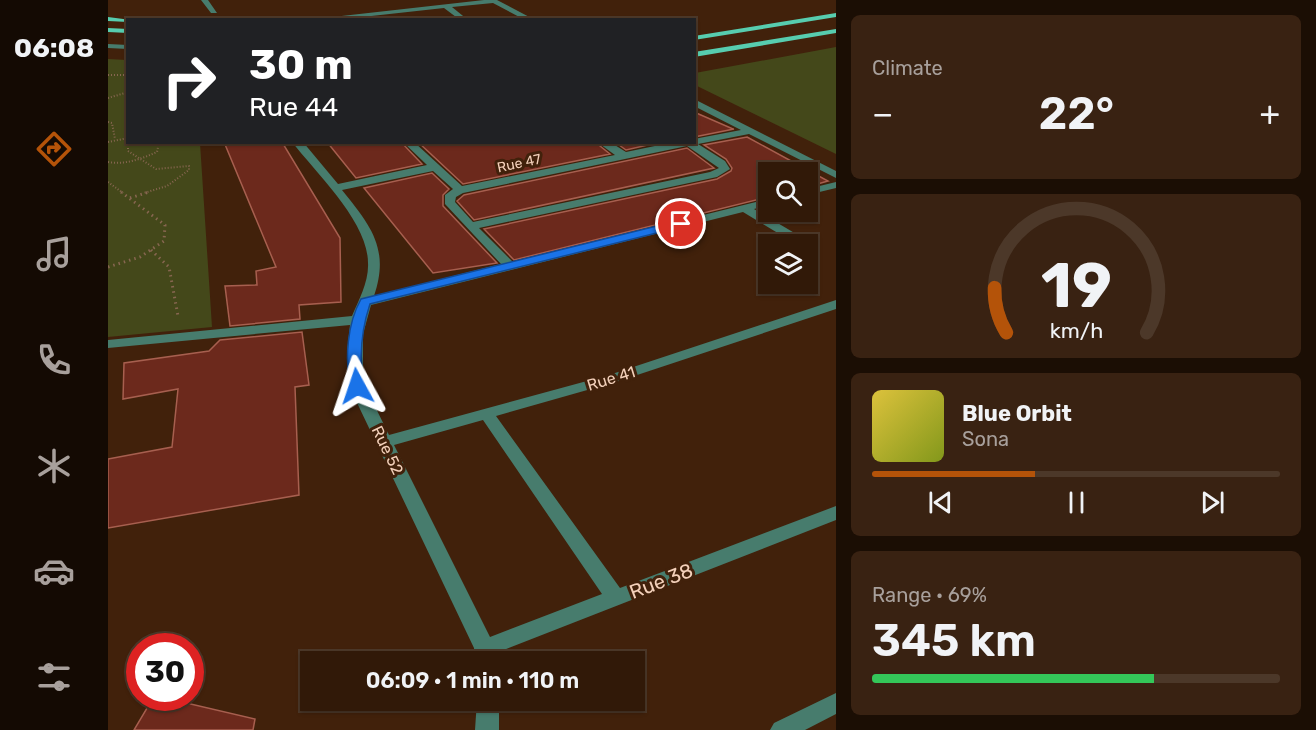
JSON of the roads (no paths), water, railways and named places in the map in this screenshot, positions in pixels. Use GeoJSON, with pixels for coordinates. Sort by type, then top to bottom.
{"type":"FeatureCollection","features":[{"type":"Feature","properties":{"kind":"main road"},"geometry":{"type":"LineString","coordinates":[[696,38],[836,15]]}},
{"type":"Feature","properties":{"kind":"main road"},"geometry":{"type":"LineString","coordinates":[[108,19],[126,20]]}},
{"type":"Feature","properties":{"kind":"main road"},"geometry":{"type":"LineString","coordinates":[[108,30],[126,31]]}},
{"type":"Feature","properties":{"kind":"main road"},"geometry":{"type":"LineString","coordinates":[[696,55],[836,31]]}},
{"type":"Feature","properties":{"kind":"street"},"geometry":{"type":"LineString","coordinates":[[204,0],[214,11]]}},
{"type":"Feature","properties":{"kind":"street"},"geometry":{"type":"LineString","coordinates":[[326,18],[493,0],[528,18]]}},
{"type":"Feature","properties":{"kind":"street"},"geometry":{"type":"LineString","coordinates":[[444,6],[462,18]]}},
{"type":"Feature","properties":{"kind":"street"},"geometry":{"type":"LineString","coordinates":[[384,11],[457,14]]}},
{"type":"Feature","properties":{"kind":"street"},"geometry":{"type":"LineString","coordinates":[[108,46],[126,47]]}},
{"type":"Feature","properties":{"kind":"street"},"geometry":{"type":"LineString","coordinates":[[696,103],[836,175]]}},
{"type":"Feature","properties":{"kind":"street","name":"Rue 47"},"geometry":{"type":"LineString","coordinates":[[696,141],[749,130]]}},
{"type":"Feature","properties":{"kind":"street","name":"Rue 52"},"geometry":{"type":"LineString","coordinates":[[299,144],[335,188],[365,232],[374,252],[375,264],[358,321],[353,366],[357,386],[484,651]]}},
{"type":"Feature","properties":{"kind":"street"},"geometry":{"type":"LineString","coordinates":[[410,144],[460,190],[452,195],[449,202],[510,266]]}},
{"type":"Feature","properties":{"kind":"street"},"geometry":{"type":"LineString","coordinates":[[605,144],[624,156]]}},
{"type":"Feature","properties":{"kind":"street","name":"Rue 47"},"geometry":{"type":"LineString","coordinates":[[460,190],[681,144]]}},
{"type":"Feature","properties":{"kind":"street"},"geometry":{"type":"LineString","coordinates":[[470,226],[713,175],[725,169],[721,163],[693,144]]}},
{"type":"Feature","properties":{"kind":"street"},"geometry":{"type":"LineString","coordinates":[[335,188],[435,167]]}},
{"type":"Feature","properties":{"kind":"street"},"geometry":{"type":"LineString","coordinates":[[818,189],[836,185]]}},
{"type":"Feature","properties":{"kind":"street"},"geometry":{"type":"LineString","coordinates":[[365,302],[758,205]]}},
{"type":"Feature","properties":{"kind":"street"},"geometry":{"type":"LineString","coordinates":[[745,208],[787,234]]}},
{"type":"Feature","properties":{"kind":"street","name":"Rue 41"},"geometry":{"type":"LineString","coordinates":[[384,442],[614,378],[836,304]]}},
{"type":"Feature","properties":{"kind":"street"},"geometry":{"type":"LineString","coordinates":[[108,344],[358,321]]}},
{"type":"Feature","properties":{"kind":"street"},"geometry":{"type":"LineString","coordinates":[[486,413],[616,598]]}},
{"type":"Feature","properties":{"kind":"street","name":"Rue 38"},"geometry":{"type":"LineString","coordinates":[[495,651],[616,598],[836,513]]}},
{"type":"Feature","properties":{"kind":"street"},"geometry":{"type":"LineString","coordinates":[[782,730],[836,703]]}},
{"type":"Feature","properties":{"kind":"street"},"geometry":{"type":"LineString","coordinates":[[487,730],[488,711]]}}]}
